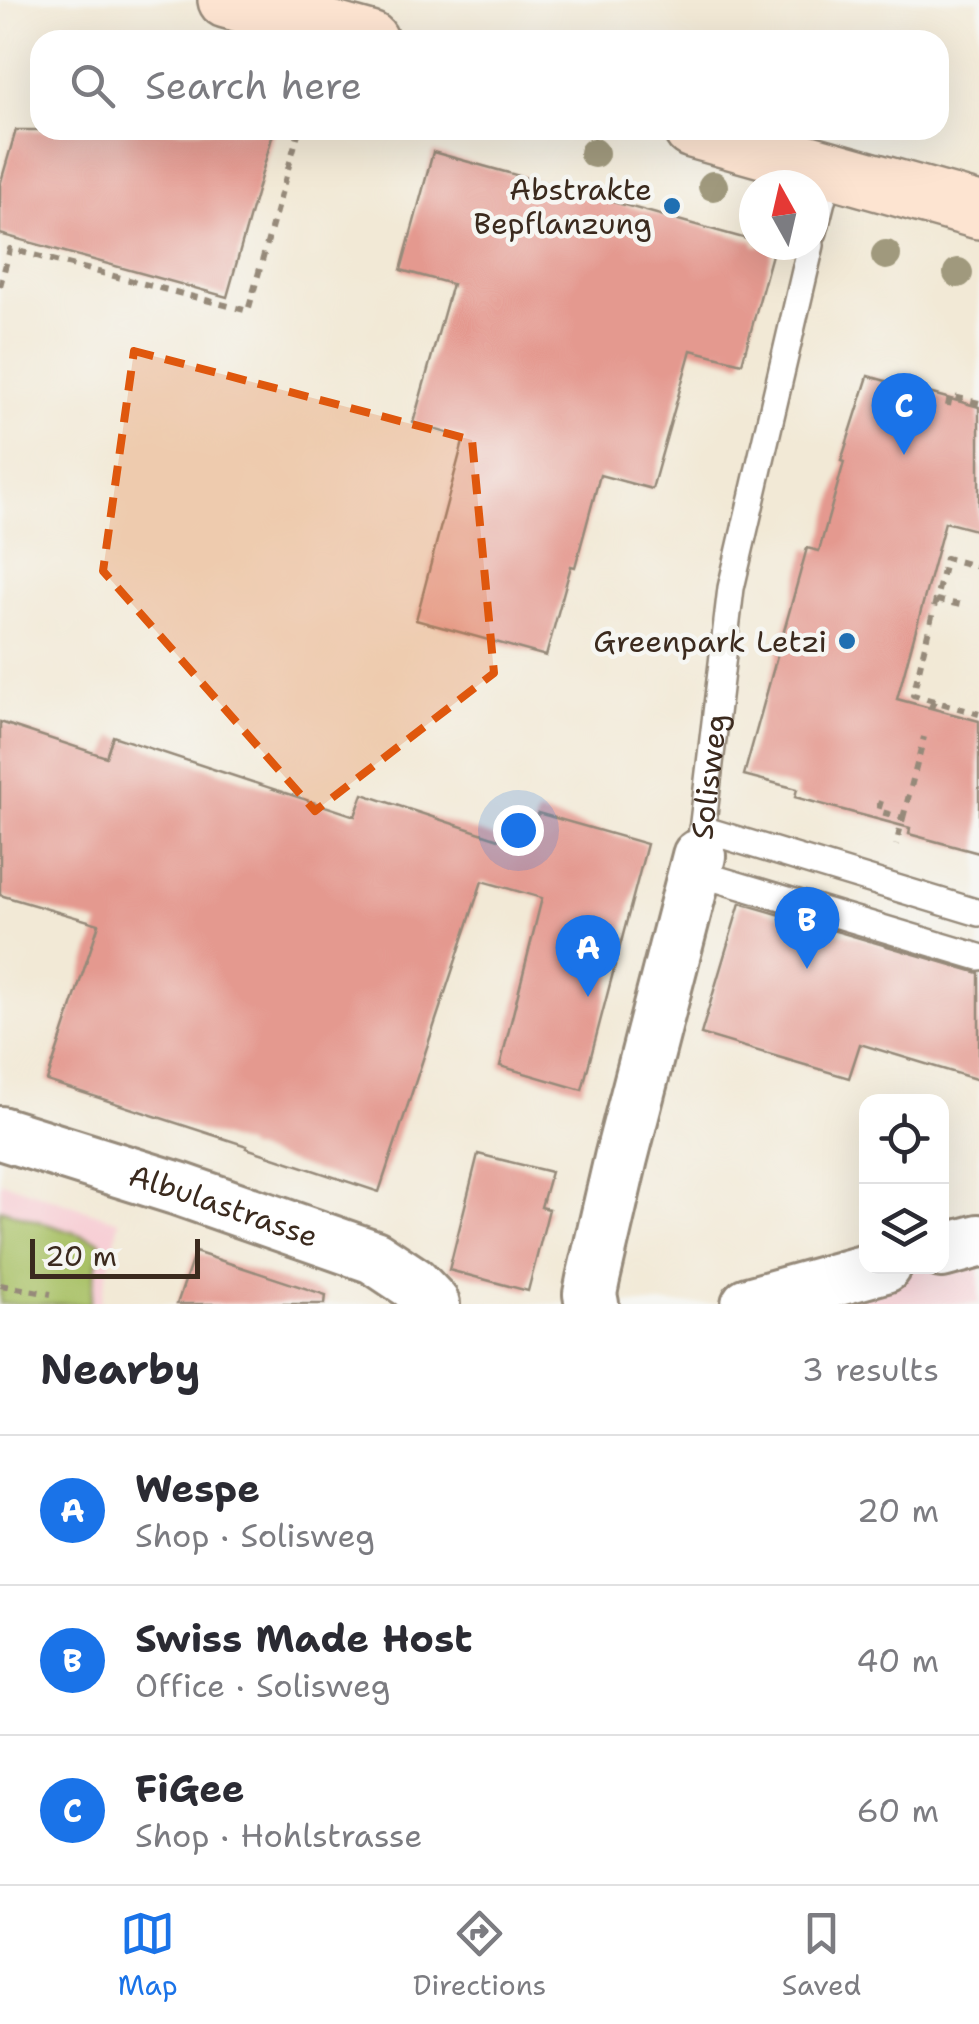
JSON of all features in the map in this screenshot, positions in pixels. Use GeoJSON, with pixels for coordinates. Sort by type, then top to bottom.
{"type":"FeatureCollection","features":[{"type":"Feature","properties":{"kind":"street"},"geometry":{"type":"LineString","coordinates":[[226,0],[334,30]]}},
{"type":"Feature","properties":{"kind":"street"},"geometry":{"type":"LineString","coordinates":[[728,140],[979,211]]}},
{"type":"Feature","properties":{"kind":"street","name":"Solisweg"},"geometry":{"type":"LineString","coordinates":[[592,1304],[590,1294],[621,1158],[698,852]]}},
{"type":"Feature","properties":{"kind":"street","name":"Albulastrasse"},"geometry":{"type":"LineString","coordinates":[[0,1133],[374,1257],[413,1283],[432,1304]]}},
{"type":"Feature","properties":{"kind":"street"},"geometry":{"type":"LineString","coordinates":[[949,1249],[979,1241]]}},
{"type":"Feature","properties":{"kind":"street"},"geometry":{"type":"LineString","coordinates":[[748,1304],[859,1273]]}},
{"type":"Feature","properties":{"kind":"lane"},"geometry":{"type":"LineString","coordinates":[[829,172],[830,168]]}},
{"type":"Feature","properties":{"kind":"lane","name":"Solisweg"},"geometry":{"type":"LineString","coordinates":[[698,852],[731,588],[808,260]]}},
{"type":"Feature","properties":{"kind":"lane"},"geometry":{"type":"LineString","coordinates":[[698,852],[886,885],[979,913]]}},
{"type":"Feature","properties":{"kind":"lane"},"geometry":{"type":"LineString","coordinates":[[698,852],[979,957]]}},
{"type":"Feature","properties":{"kind":"path"},"geometry":{"type":"LineString","coordinates":[[0,286],[10,248],[248,311],[297,140]]}},
{"type":"Feature","properties":{"kind":"path"},"geometry":{"type":"LineString","coordinates":[[948,406],[950,396],[979,403]]}},
{"type":"Feature","properties":{"kind":"path"},"geometry":{"type":"LineString","coordinates":[[979,567],[946,558],[913,695],[933,705],[979,714]]}},
{"type":"Feature","properties":{"kind":"path"},"geometry":{"type":"LineString","coordinates":[[936,600],[962,605]]}},
{"type":"Feature","properties":{"kind":"path"},"geometry":{"type":"LineString","coordinates":[[886,885],[924,737]]}},
{"type":"Feature","properties":{"kind":"path"},"geometry":{"type":"LineString","coordinates":[[881,801],[878,811],[903,818]]}},
{"type":"Feature","properties":{"kind":"path"},"geometry":{"type":"LineString","coordinates":[[0,1286],[52,1294]]}},
{"type":"Feature","properties":{"kind":"highlighted area"},"geometry":{"type":"Polygon","coordinates":[[[134,351],[472,440],[494,673],[315,811],[103,571],[134,351]]]}},
{"type":"Feature","properties":{"kind":"shaded area"},"geometry":{"type":"Polygon","coordinates":[[[0,1181],[119,1221],[100,1304],[0,1304],[0,1181]]]}},
{"type":"Feature","properties":{"kind":"shaded area"},"geometry":{"type":"Polygon","coordinates":[[[979,1242],[979,1304],[767,1304],[871,1274],[949,1274],[949,1261],[979,1242]]]}},
{"type":"Feature","properties":{"kind":"green space"},"geometry":{"type":"Polygon","coordinates":[[[0,1209],[100,1241],[90,1304],[0,1304],[0,1209]]]}},
{"type":"Feature","properties":{"kind":"building"},"geometry":{"type":"Polygon","coordinates":[[[16,130],[30,130],[30,140],[271,140],[227,297],[0,234],[0,185],[16,130]]]}},
{"type":"Feature","properties":{"kind":"building"},"geometry":{"type":"Polygon","coordinates":[[[433,152],[739,237],[739,260],[770,260],[742,363],[691,350],[652,489],[600,475],[546,656],[416,620],[464,438],[413,423],[452,284],[401,270],[433,152]]]}},
{"type":"Feature","properties":{"kind":"building","name":"Greenpark Letzi"},"geometry":{"type":"Polygon","coordinates":[[[868,376],[979,407],[979,531],[945,522],[897,699],[979,721],[979,853],[909,834],[910,828],[795,797],[797,789],[744,775],[807,548],[819,551],[844,462],[841,461],[868,376]]]}},
{"type":"Feature","properties":{"kind":"building"},"geometry":{"type":"Polygon","coordinates":[[[0,722],[106,757],[113,736],[355,816],[363,794],[526,848],[538,813],[647,844],[582,1090],[500,1066],[542,898],[482,881],[379,1192],[47,1081],[99,924],[0,895],[0,722]]]}},
{"type":"Feature","properties":{"kind":"building"},"geometry":{"type":"Polygon","coordinates":[[[740,903],[979,973],[979,1080],[860,1044],[849,1078],[701,1034],[740,903]]]}},
{"type":"Feature","properties":{"kind":"building"},"geometry":{"type":"Polygon","coordinates":[[[478,1154],[551,1172],[541,1207],[549,1209],[528,1291],[449,1270],[478,1154]]]}},
{"type":"Feature","properties":{"kind":"building"},"geometry":{"type":"Polygon","coordinates":[[[195,1252],[326,1295],[325,1304],[177,1304],[195,1252]]]}},
{"type":"Feature","properties":{"kind":"place","name":"Abstrakte Bepflanzung"},"geometry":{"type":"Point","coordinates":[672,206]}},
{"type":"Feature","properties":{"kind":"place","name":"FiGee"},"geometry":{"type":"Point","coordinates":[904,455]}},
{"type":"Feature","properties":{"kind":"place","name":"Greenpark Letzi"},"geometry":{"type":"Point","coordinates":[847,641]}},
{"type":"Feature","properties":{"kind":"place","name":"Swiss Made Host"},"geometry":{"type":"Point","coordinates":[807,969]}},
{"type":"Feature","properties":{"kind":"place","name":"Wespe"},"geometry":{"type":"Point","coordinates":[588,997]}}]}
